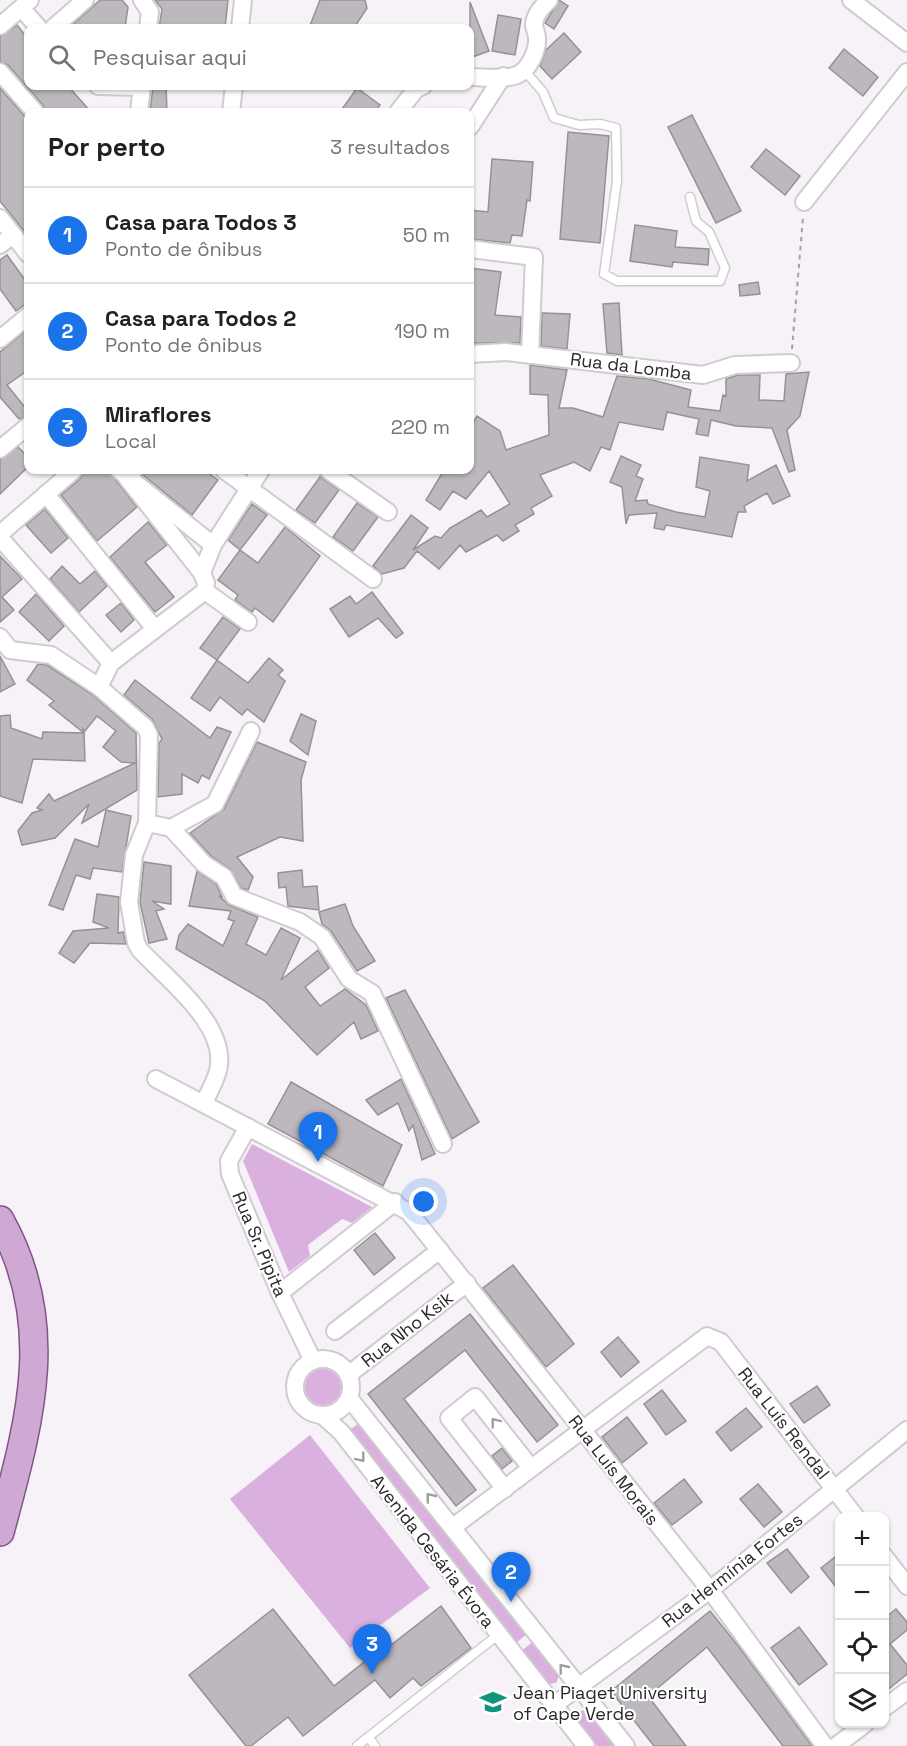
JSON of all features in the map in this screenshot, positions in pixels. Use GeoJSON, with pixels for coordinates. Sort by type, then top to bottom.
{"type":"FeatureCollection","features":[{"type":"Feature","properties":{"kind":"main road"},"geometry":{"type":"LineString","coordinates":[[0,1220],[27,1287],[35,1337],[33,1386],[27,1422],[0,1532]]}},
{"type":"Feature","properties":{"kind":"street"},"geometry":{"type":"LineString","coordinates":[[58,24],[85,0]]}},
{"type":"Feature","properties":{"kind":"street"},"geometry":{"type":"LineString","coordinates":[[142,0],[150,12],[148,24]]}},
{"type":"Feature","properties":{"kind":"street"},"geometry":{"type":"LineString","coordinates":[[240,24],[243,0]]}},
{"type":"Feature","properties":{"kind":"street"},"geometry":{"type":"LineString","coordinates":[[474,77],[518,75],[524,70],[535,51],[537,39],[534,26],[537,16],[549,0]]}},
{"type":"Feature","properties":{"kind":"street"},"geometry":{"type":"LineString","coordinates":[[851,0],[907,43]]}},
{"type":"Feature","properties":{"kind":"street"},"geometry":{"type":"LineString","coordinates":[[0,26],[26,4],[37,24]]}},
{"type":"Feature","properties":{"kind":"street"},"geometry":{"type":"LineString","coordinates":[[0,72],[32,108]]}},
{"type":"Feature","properties":{"kind":"street"},"geometry":{"type":"LineString","coordinates":[[804,202],[907,72]]}},
{"type":"Feature","properties":{"kind":"street"},"geometry":{"type":"LineString","coordinates":[[474,121],[503,76]]}},
{"type":"Feature","properties":{"kind":"street"},"geometry":{"type":"LineString","coordinates":[[139,108],[141,90]]}},
{"type":"Feature","properties":{"kind":"street"},"geometry":{"type":"LineString","coordinates":[[231,108],[234,90]]}},
{"type":"Feature","properties":{"kind":"street"},"geometry":{"type":"LineString","coordinates":[[401,108],[415,90]]}},
{"type":"Feature","properties":{"kind":"street"},"geometry":{"type":"LineString","coordinates":[[0,218],[7,240],[24,251]]}},
{"type":"Feature","properties":{"kind":"street"},"geometry":{"type":"LineString","coordinates":[[474,250],[534,257],[530,355]]}},
{"type":"Feature","properties":{"kind":"street"},"geometry":{"type":"LineString","coordinates":[[0,339],[24,319]]}},
{"type":"Feature","properties":{"kind":"street","name":"Rua da Lomba"},"geometry":{"type":"LineString","coordinates":[[474,354],[506,352],[703,375],[735,365],[791,363]]}},
{"type":"Feature","properties":{"kind":"street"},"geometry":{"type":"LineString","coordinates":[[0,449],[24,429]]}},
{"type":"Feature","properties":{"kind":"street"},"geometry":{"type":"LineString","coordinates":[[69,474],[0,536],[111,663]]}},
{"type":"Feature","properties":{"kind":"street"},"geometry":{"type":"LineString","coordinates":[[99,687],[111,663],[205,591],[206,583],[202,573],[128,474]]}},
{"type":"Feature","properties":{"kind":"street"},"geometry":{"type":"LineString","coordinates":[[129,474],[213,545]]}},
{"type":"Feature","properties":{"kind":"street"},"geometry":{"type":"LineString","coordinates":[[229,474],[373,579]]}},
{"type":"Feature","properties":{"kind":"street"},"geometry":{"type":"LineString","coordinates":[[202,573],[213,545],[258,474]]}},
{"type":"Feature","properties":{"kind":"street"},"geometry":{"type":"LineString","coordinates":[[334,474],[388,512]]}},
{"type":"Feature","properties":{"kind":"street"},"geometry":{"type":"LineString","coordinates":[[46,494],[155,629]]}},
{"type":"Feature","properties":{"kind":"street"},"geometry":{"type":"LineString","coordinates":[[205,591],[249,622]]}},
{"type":"Feature","properties":{"kind":"street"},"geometry":{"type":"LineString","coordinates":[[0,637],[10,650],[51,655],[99,687],[145,727],[149,735],[147,824],[134,855],[129,902],[136,943],[192,1004],[217,1045],[219,1064],[217,1074],[204,1103]]}},
{"type":"Feature","properties":{"kind":"street"},"geometry":{"type":"LineString","coordinates":[[171,828],[215,804],[251,731]]}},
{"type":"Feature","properties":{"kind":"street"},"geometry":{"type":"LineString","coordinates":[[147,824],[171,828],[204,864],[224,877],[234,896],[300,922],[322,937],[349,979],[372,993],[443,1144]]}},
{"type":"Feature","properties":{"kind":"street","name":"Rua Luís Morais"},"geometry":{"type":"LineString","coordinates":[[156,1078],[395,1202],[409,1212],[710,1590],[825,1746]]}},
{"type":"Feature","properties":{"kind":"street","name":"Rua Sr. Pipita"},"geometry":{"type":"LineString","coordinates":[[248,1127],[228,1168],[280,1293],[313,1360]]}},
{"type":"Feature","properties":{"kind":"street"},"geometry":{"type":"LineString","coordinates":[[280,1293],[395,1202]]}},
{"type":"Feature","properties":{"kind":"street"},"geometry":{"type":"LineString","coordinates":[[335,1331],[440,1250]]}},
{"type":"Feature","properties":{"kind":"street","name":"Rua Nho Ksik"},"geometry":{"type":"LineString","coordinates":[[348,1375],[467,1283]]}},
{"type":"Feature","properties":{"kind":"street","name":"Rua Luís Rendal"},"geometry":{"type":"LineString","coordinates":[[581,1428],[707,1336],[721,1342],[852,1512]]}},
{"type":"Feature","properties":{"kind":"street"},"geometry":{"type":"LineString","coordinates":[[313,1360],[330,1360],[337,1363],[348,1375],[351,1383],[348,1398],[338,1411],[322,1415],[305,1409],[296,1394],[297,1376],[303,1366],[313,1360]]}},
{"type":"Feature","properties":{"kind":"street"},"geometry":{"type":"LineString","coordinates":[[505,1489],[449,1418],[475,1397],[531,1468]]}},
{"type":"Feature","properties":{"kind":"street","name":"Avenida Cesária Évora"},"geometry":{"type":"LineString","coordinates":[[348,1398],[626,1746]]}},
{"type":"Feature","properties":{"kind":"street","name":"Avenida Cesária Évora"},"geometry":{"type":"LineString","coordinates":[[322,1415],[341,1432],[586,1746]]}},
{"type":"Feature","properties":{"kind":"street"},"geometry":{"type":"LineString","coordinates":[[453,1527],[581,1428]]}},
{"type":"Feature","properties":{"kind":"street","name":"Rua Hermínia Fortes"},"geometry":{"type":"LineString","coordinates":[[554,1705],[710,1590],[907,1430]]}},
{"type":"Feature","properties":{"kind":"street"},"geometry":{"type":"LineString","coordinates":[[889,1561],[907,1586]]}},
{"type":"Feature","properties":{"kind":"street"},"geometry":{"type":"LineString","coordinates":[[889,1705],[907,1691]]}},
{"type":"Feature","properties":{"kind":"street"},"geometry":{"type":"LineString","coordinates":[[836,1746],[860,1728]]}},
{"type":"Feature","properties":{"kind":"lane"},"geometry":{"type":"LineString","coordinates":[[524,70],[543,92],[554,118],[579,125],[600,123],[616,128],[616,181],[604,274],[617,281],[720,281],[725,268],[709,232],[696,220],[690,197]]}},
{"type":"Feature","properties":{"kind":"lane"},"geometry":{"type":"LineString","coordinates":[[357,1746],[499,1634]]}},
{"type":"Feature","properties":{"kind":"lane"},"geometry":{"type":"LineString","coordinates":[[369,1738],[375,1746]]}},
{"type":"Feature","properties":{"kind":"path"},"geometry":{"type":"LineString","coordinates":[[791,363],[804,202]]}},
{"type":"Feature","properties":{"kind":"shaded area"},"geometry":{"type":"Polygon","coordinates":[[[252,1144],[372,1207],[352,1223],[342,1219],[308,1245],[310,1256],[289,1272],[243,1161],[252,1144]]]}},
{"type":"Feature","properties":{"kind":"shaded area"},"geometry":{"type":"Polygon","coordinates":[[[323,1369],[336,1374],[341,1387],[336,1400],[323,1405],[310,1400],[305,1387],[310,1374],[323,1369]]]}},
{"type":"Feature","properties":{"kind":"shaded area"},"geometry":{"type":"Polygon","coordinates":[[[359,1423],[527,1634],[516,1643],[348,1431],[359,1423]]]}},
{"type":"Feature","properties":{"kind":"shaded area"},"geometry":{"type":"Polygon","coordinates":[[[310,1435],[430,1588],[350,1648],[230,1499],[310,1435]]]}},
{"type":"Feature","properties":{"kind":"shaded area"},"geometry":{"type":"Polygon","coordinates":[[[533,1642],[559,1676],[556,1683],[548,1684],[521,1651],[533,1642]]]}},
{"type":"Feature","properties":{"kind":"shaded area"},"geometry":{"type":"Polygon","coordinates":[[[585,1710],[615,1746],[597,1746],[576,1719],[578,1712],[585,1710]]]}},
{"type":"Feature","properties":{"kind":"building"},"geometry":{"type":"Polygon","coordinates":[[[100,0],[122,0],[128,7],[126,24],[73,24],[100,0]]]}},
{"type":"Feature","properties":{"kind":"building"},"geometry":{"type":"Polygon","coordinates":[[[155,0],[228,0],[225,24],[160,24],[162,9],[155,0]]]}},
{"type":"Feature","properties":{"kind":"building"},"geometry":{"type":"Polygon","coordinates":[[[320,0],[365,0],[367,8],[357,24],[311,24],[320,0]]]}},
{"type":"Feature","properties":{"kind":"building"},"geometry":{"type":"Polygon","coordinates":[[[559,0],[568,6],[554,29],[545,23],[559,0]]]}},
{"type":"Feature","properties":{"kind":"building"},"geometry":{"type":"Polygon","coordinates":[[[470,2],[489,51],[474,57],[474,24],[470,24],[470,2]]]}},
{"type":"Feature","properties":{"kind":"building"},"geometry":{"type":"Polygon","coordinates":[[[498,15],[521,19],[515,55],[492,51],[498,15]]]}},
{"type":"Feature","properties":{"kind":"building"},"geometry":{"type":"Polygon","coordinates":[[[17,25],[24,34],[24,83],[8,65],[0,62],[0,36],[17,25]]]}},
{"type":"Feature","properties":{"kind":"building"},"geometry":{"type":"Polygon","coordinates":[[[564,33],[581,52],[552,79],[540,66],[546,50],[564,33]]]}},
{"type":"Feature","properties":{"kind":"building"},"geometry":{"type":"Polygon","coordinates":[[[844,49],[878,77],[863,96],[829,68],[844,49]]]}},
{"type":"Feature","properties":{"kind":"building"},"geometry":{"type":"Polygon","coordinates":[[[0,88],[24,115],[24,231],[0,201],[0,88]]]}},
{"type":"Feature","properties":{"kind":"building"},"geometry":{"type":"Polygon","coordinates":[[[30,90],[72,90],[87,108],[44,108],[30,90]]]}},
{"type":"Feature","properties":{"kind":"building"},"geometry":{"type":"Polygon","coordinates":[[[153,90],[166,90],[167,108],[150,108],[153,90]]]}},
{"type":"Feature","properties":{"kind":"building"},"geometry":{"type":"Polygon","coordinates":[[[356,90],[360,90],[380,105],[378,108],[343,108],[356,90]]]}},
{"type":"Feature","properties":{"kind":"building"},"geometry":{"type":"Polygon","coordinates":[[[692,115],[741,211],[716,223],[668,127],[692,115]]]}},
{"type":"Feature","properties":{"kind":"building"},"geometry":{"type":"Polygon","coordinates":[[[568,132],[609,136],[600,243],[560,239],[568,132]]]}},
{"type":"Feature","properties":{"kind":"building"},"geometry":{"type":"Polygon","coordinates":[[[766,149],[800,176],[785,195],[751,167],[766,149]]]}},
{"type":"Feature","properties":{"kind":"building"},"geometry":{"type":"Polygon","coordinates":[[[492,159],[533,162],[530,201],[527,200],[522,236],[512,235],[510,243],[474,239],[474,210],[488,212],[492,159]]]}},
{"type":"Feature","properties":{"kind":"building"},"geometry":{"type":"Polygon","coordinates":[[[635,225],[677,231],[675,247],[709,249],[708,265],[673,262],[672,267],[630,261],[635,225]]]}},
{"type":"Feature","properties":{"kind":"building"},"geometry":{"type":"Polygon","coordinates":[[[7,255],[24,278],[24,305],[16,311],[0,289],[0,260],[7,255]]]}},
{"type":"Feature","properties":{"kind":"building"},"geometry":{"type":"Polygon","coordinates":[[[474,269],[501,272],[495,315],[521,317],[520,343],[474,343],[474,269]]]}},
{"type":"Feature","properties":{"kind":"building"},"geometry":{"type":"Polygon","coordinates":[[[758,282],[760,294],[740,296],[739,285],[758,282]]]}},
{"type":"Feature","properties":{"kind":"building"},"geometry":{"type":"Polygon","coordinates":[[[619,303],[622,355],[607,353],[603,304],[619,303]]]}},
{"type":"Feature","properties":{"kind":"building"},"geometry":{"type":"Polygon","coordinates":[[[542,313],[570,314],[567,349],[541,346],[542,313]]]}},
{"type":"Feature","properties":{"kind":"building"},"geometry":{"type":"Polygon","coordinates":[[[24,332],[24,373],[7,385],[24,406],[24,417],[19,419],[0,397],[0,352],[24,332]]]}},
{"type":"Feature","properties":{"kind":"building"},"geometry":{"type":"Polygon","coordinates":[[[530,365],[567,370],[559,408],[573,408],[603,417],[617,376],[649,379],[691,390],[688,407],[720,411],[723,395],[726,396],[726,379],[738,375],[760,375],[759,400],[784,401],[786,374],[809,372],[800,416],[787,430],[795,470],[789,472],[772,428],[736,426],[711,420],[708,436],[696,434],[699,419],[667,412],[663,430],[619,422],[610,450],[601,447],[590,471],[574,462],[540,475],[552,496],[531,508],[534,514],[515,525],[519,531],[503,541],[497,535],[466,552],[460,545],[439,569],[417,551],[404,568],[382,574],[373,566],[411,515],[428,528],[413,550],[435,536],[441,538],[450,528],[481,510],[487,517],[510,504],[489,471],[466,499],[453,491],[440,510],[426,500],[442,474],[474,474],[474,421],[477,416],[500,431],[506,450],[549,435],[548,395],[530,394],[530,365]]]}},
{"type":"Feature","properties":{"kind":"building"},"geometry":{"type":"Polygon","coordinates":[[[18,447],[24,453],[24,471],[0,494],[0,459],[18,447]]]}},
{"type":"Feature","properties":{"kind":"building"},"geometry":{"type":"Polygon","coordinates":[[[621,456],[641,465],[636,476],[643,479],[635,501],[647,500],[648,504],[676,512],[705,517],[710,491],[696,487],[700,457],[749,465],[747,481],[776,465],[790,496],[773,504],[767,493],[744,506],[746,512],[738,512],[732,537],[666,525],[664,530],[654,528],[657,513],[629,515],[626,524],[622,487],[610,482],[621,456]]]}},
{"type":"Feature","properties":{"kind":"building"},"geometry":{"type":"Polygon","coordinates":[[[82,474],[111,474],[137,507],[97,541],[61,495],[81,478],[82,474]]]}},
{"type":"Feature","properties":{"kind":"building"},"geometry":{"type":"Polygon","coordinates":[[[210,474],[218,480],[192,515],[143,475],[210,474]]]}},
{"type":"Feature","properties":{"kind":"building"},"geometry":{"type":"Polygon","coordinates":[[[320,477],[339,490],[315,523],[296,510],[320,477]]]}},
{"type":"Feature","properties":{"kind":"building"},"geometry":{"type":"Polygon","coordinates":[[[357,503],[378,517],[353,551],[333,537],[357,503]]]}},
{"type":"Feature","properties":{"kind":"building"},"geometry":{"type":"Polygon","coordinates":[[[252,504],[267,515],[240,550],[228,540],[252,504]]]}},
{"type":"Feature","properties":{"kind":"building"},"geometry":{"type":"Polygon","coordinates":[[[45,509],[68,538],[51,553],[26,525],[45,509]]]}},
{"type":"Feature","properties":{"kind":"building"},"geometry":{"type":"Polygon","coordinates":[[[148,522],[167,545],[145,562],[174,597],[155,612],[110,557],[148,522]]]}},
{"type":"Feature","properties":{"kind":"building"},"geometry":{"type":"Polygon","coordinates":[[[285,527],[320,556],[273,622],[255,608],[252,612],[235,600],[238,595],[218,580],[240,550],[258,563],[285,527]]]}},
{"type":"Feature","properties":{"kind":"building"},"geometry":{"type":"Polygon","coordinates":[[[0,556],[22,579],[2,597],[14,610],[0,622],[0,556]]]}},
{"type":"Feature","properties":{"kind":"building"},"geometry":{"type":"Polygon","coordinates":[[[62,566],[80,584],[95,571],[107,586],[79,612],[50,579],[62,566]]]}},
{"type":"Feature","properties":{"kind":"building"},"geometry":{"type":"Polygon","coordinates":[[[372,592],[403,633],[396,638],[378,618],[349,637],[330,609],[350,596],[356,604],[372,592]]]}},
{"type":"Feature","properties":{"kind":"building"},"geometry":{"type":"Polygon","coordinates":[[[36,594],[64,626],[49,641],[19,612],[36,594]]]}},
{"type":"Feature","properties":{"kind":"building"},"geometry":{"type":"Polygon","coordinates":[[[121,603],[134,620],[121,632],[106,615],[121,603]]]}},
{"type":"Feature","properties":{"kind":"building"},"geometry":{"type":"Polygon","coordinates":[[[223,617],[240,629],[217,660],[200,648],[223,617]]]}},
{"type":"Feature","properties":{"kind":"building"},"geometry":{"type":"Polygon","coordinates":[[[0,656],[15,684],[0,692],[0,656]]]}},
{"type":"Feature","properties":{"kind":"building"},"geometry":{"type":"Polygon","coordinates":[[[269,658],[283,670],[278,675],[285,681],[264,722],[247,709],[242,715],[220,697],[210,711],[191,698],[217,660],[248,683],[269,658]]]}},
{"type":"Feature","properties":{"kind":"building"},"geometry":{"type":"Polygon","coordinates":[[[38,664],[47,665],[93,695],[136,733],[137,790],[82,823],[89,804],[55,838],[22,845],[18,831],[32,813],[42,810],[37,808],[49,794],[54,801],[135,763],[121,762],[103,747],[116,731],[97,716],[85,731],[83,729],[84,733],[49,705],[54,701],[27,680],[38,664]]]}},
{"type":"Feature","properties":{"kind":"building"},"geometry":{"type":"Polygon","coordinates":[[[135,680],[210,738],[217,727],[231,732],[209,779],[202,775],[198,783],[182,774],[182,794],[158,797],[159,743],[162,739],[152,719],[124,695],[135,680]]]}},
{"type":"Feature","properties":{"kind":"building"},"geometry":{"type":"Polygon","coordinates":[[[301,714],[316,721],[308,755],[290,741],[301,714]]]}},
{"type":"Feature","properties":{"kind":"building"},"geometry":{"type":"Polygon","coordinates":[[[10,715],[11,728],[42,739],[43,732],[84,733],[85,761],[33,759],[22,803],[0,796],[0,716],[10,715]]]}},
{"type":"Feature","properties":{"kind":"building"},"geometry":{"type":"Polygon","coordinates":[[[257,742],[306,762],[301,780],[303,841],[280,837],[237,857],[253,877],[248,890],[241,888],[230,869],[211,856],[190,833],[224,809],[257,742]]]}},
{"type":"Feature","properties":{"kind":"building"},"geometry":{"type":"Polygon","coordinates":[[[106,810],[131,816],[122,872],[93,868],[90,879],[76,875],[63,910],[49,905],[75,839],[98,847],[106,810]]]}},
{"type":"Feature","properties":{"kind":"building"},"geometry":{"type":"Polygon","coordinates":[[[144,862],[171,866],[171,904],[152,901],[164,909],[156,911],[167,939],[149,943],[140,902],[144,862]]]}},
{"type":"Feature","properties":{"kind":"building"},"geometry":{"type":"Polygon","coordinates":[[[302,870],[303,887],[317,886],[319,910],[288,906],[286,887],[279,888],[278,873],[302,870]]]}},
{"type":"Feature","properties":{"kind":"building"},"geometry":{"type":"Polygon","coordinates":[[[197,871],[216,884],[222,897],[219,896],[229,905],[258,917],[246,944],[266,955],[281,928],[300,938],[281,980],[318,950],[329,968],[305,987],[320,1006],[345,989],[366,1005],[378,1031],[361,1039],[354,1022],[317,1055],[265,1001],[176,949],[179,935],[188,924],[223,946],[234,921],[228,919],[231,911],[189,906],[197,871]]]}},
{"type":"Feature","properties":{"kind":"building"},"geometry":{"type":"Polygon","coordinates":[[[97,894],[119,897],[118,933],[123,932],[126,944],[90,943],[74,963],[59,953],[73,931],[109,928],[93,922],[97,894]]]}},
{"type":"Feature","properties":{"kind":"building"},"geometry":{"type":"Polygon","coordinates":[[[345,904],[353,926],[375,961],[357,971],[331,931],[322,924],[319,912],[345,904]]]}},
{"type":"Feature","properties":{"kind":"building"},"geometry":{"type":"Polygon","coordinates":[[[405,990],[479,1122],[452,1139],[386,998],[405,990]]]}},
{"type":"Feature","properties":{"kind":"building"},"geometry":{"type":"Polygon","coordinates":[[[401,1079],[435,1154],[422,1160],[413,1125],[409,1131],[398,1103],[378,1115],[366,1100],[401,1079]]]}},
{"type":"Feature","properties":{"kind":"building"},"geometry":{"type":"Polygon","coordinates":[[[291,1082],[402,1145],[383,1186],[268,1124],[291,1082]]]}},
{"type":"Feature","properties":{"kind":"building"},"geometry":{"type":"Polygon","coordinates":[[[375,1233],[395,1258],[374,1275],[354,1250],[375,1233]]]}},
{"type":"Feature","properties":{"kind":"building"},"geometry":{"type":"Polygon","coordinates":[[[513,1265],[574,1344],[546,1367],[483,1288],[513,1265]]]}},
{"type":"Feature","properties":{"kind":"building"},"geometry":{"type":"Polygon","coordinates":[[[470,1314],[558,1425],[537,1442],[465,1350],[404,1399],[476,1490],[456,1506],[368,1394],[470,1314]]]}},
{"type":"Feature","properties":{"kind":"building"},"geometry":{"type":"Polygon","coordinates":[[[618,1337],[639,1362],[621,1377],[601,1352],[618,1337]]]}},
{"type":"Feature","properties":{"kind":"building"},"geometry":{"type":"Polygon","coordinates":[[[817,1386],[830,1405],[804,1423],[790,1404],[817,1386]]]}},
{"type":"Feature","properties":{"kind":"building"},"geometry":{"type":"Polygon","coordinates":[[[662,1390],[686,1421],[666,1435],[644,1404],[662,1390]]]}},
{"type":"Feature","properties":{"kind":"building"},"geometry":{"type":"Polygon","coordinates":[[[746,1408],[762,1427],[731,1451],[716,1432],[746,1408]]]}},
{"type":"Feature","properties":{"kind":"building"},"geometry":{"type":"Polygon","coordinates":[[[627,1417],[647,1443],[622,1463],[602,1437],[627,1417]]]}},
{"type":"Feature","properties":{"kind":"building"},"geometry":{"type":"Polygon","coordinates":[[[502,1448],[512,1461],[502,1469],[492,1456],[502,1448]]]}},
{"type":"Feature","properties":{"kind":"building"},"geometry":{"type":"Polygon","coordinates":[[[684,1479],[702,1502],[672,1525],[654,1503],[684,1479]]]}},
{"type":"Feature","properties":{"kind":"building"},"geometry":{"type":"Polygon","coordinates":[[[758,1484],[782,1512],[764,1527],[740,1499],[758,1484]]]}},
{"type":"Feature","properties":{"kind":"building"},"geometry":{"type":"Polygon","coordinates":[[[787,1549],[809,1577],[791,1593],[767,1563],[787,1549]]]}},
{"type":"Feature","properties":{"kind":"building"},"geometry":{"type":"Polygon","coordinates":[[[835,1557],[835,1586],[821,1568],[835,1557]]]}},
{"type":"Feature","properties":{"kind":"building"},"geometry":{"type":"Polygon","coordinates":[[[441,1606],[471,1648],[421,1686],[413,1678],[390,1698],[375,1680],[303,1736],[288,1717],[251,1746],[246,1746],[189,1675],[273,1609],[334,1686],[388,1643],[391,1645],[441,1606]]]}},
{"type":"Feature","properties":{"kind":"building"},"geometry":{"type":"Polygon","coordinates":[[[896,1609],[907,1622],[907,1630],[890,1644],[907,1665],[907,1674],[889,1689],[889,1620],[889,1615],[896,1609]]]}},
{"type":"Feature","properties":{"kind":"building"},"geometry":{"type":"Polygon","coordinates":[[[710,1611],[812,1746],[783,1746],[707,1647],[648,1696],[686,1746],[654,1746],[611,1691],[710,1611]]]}},
{"type":"Feature","properties":{"kind":"building"},"geometry":{"type":"Polygon","coordinates":[[[799,1627],[827,1664],[799,1685],[771,1648],[799,1627]]]}},
{"type":"Feature","properties":{"kind":"place","name":"Casa para Todos 3"},"geometry":{"type":"Point","coordinates":[318,1162]}},
{"type":"Feature","properties":{"kind":"place","name":"Casa para Todos 2"},"geometry":{"type":"Point","coordinates":[511,1602]}},
{"type":"Feature","properties":{"kind":"place","name":"Miraflores"},"geometry":{"type":"Point","coordinates":[372,1674]}},
{"type":"Feature","properties":{"kind":"place","name":"Jean Piaget University of Cape Verde"},"geometry":{"type":"Point","coordinates":[493,1702]}}]}
